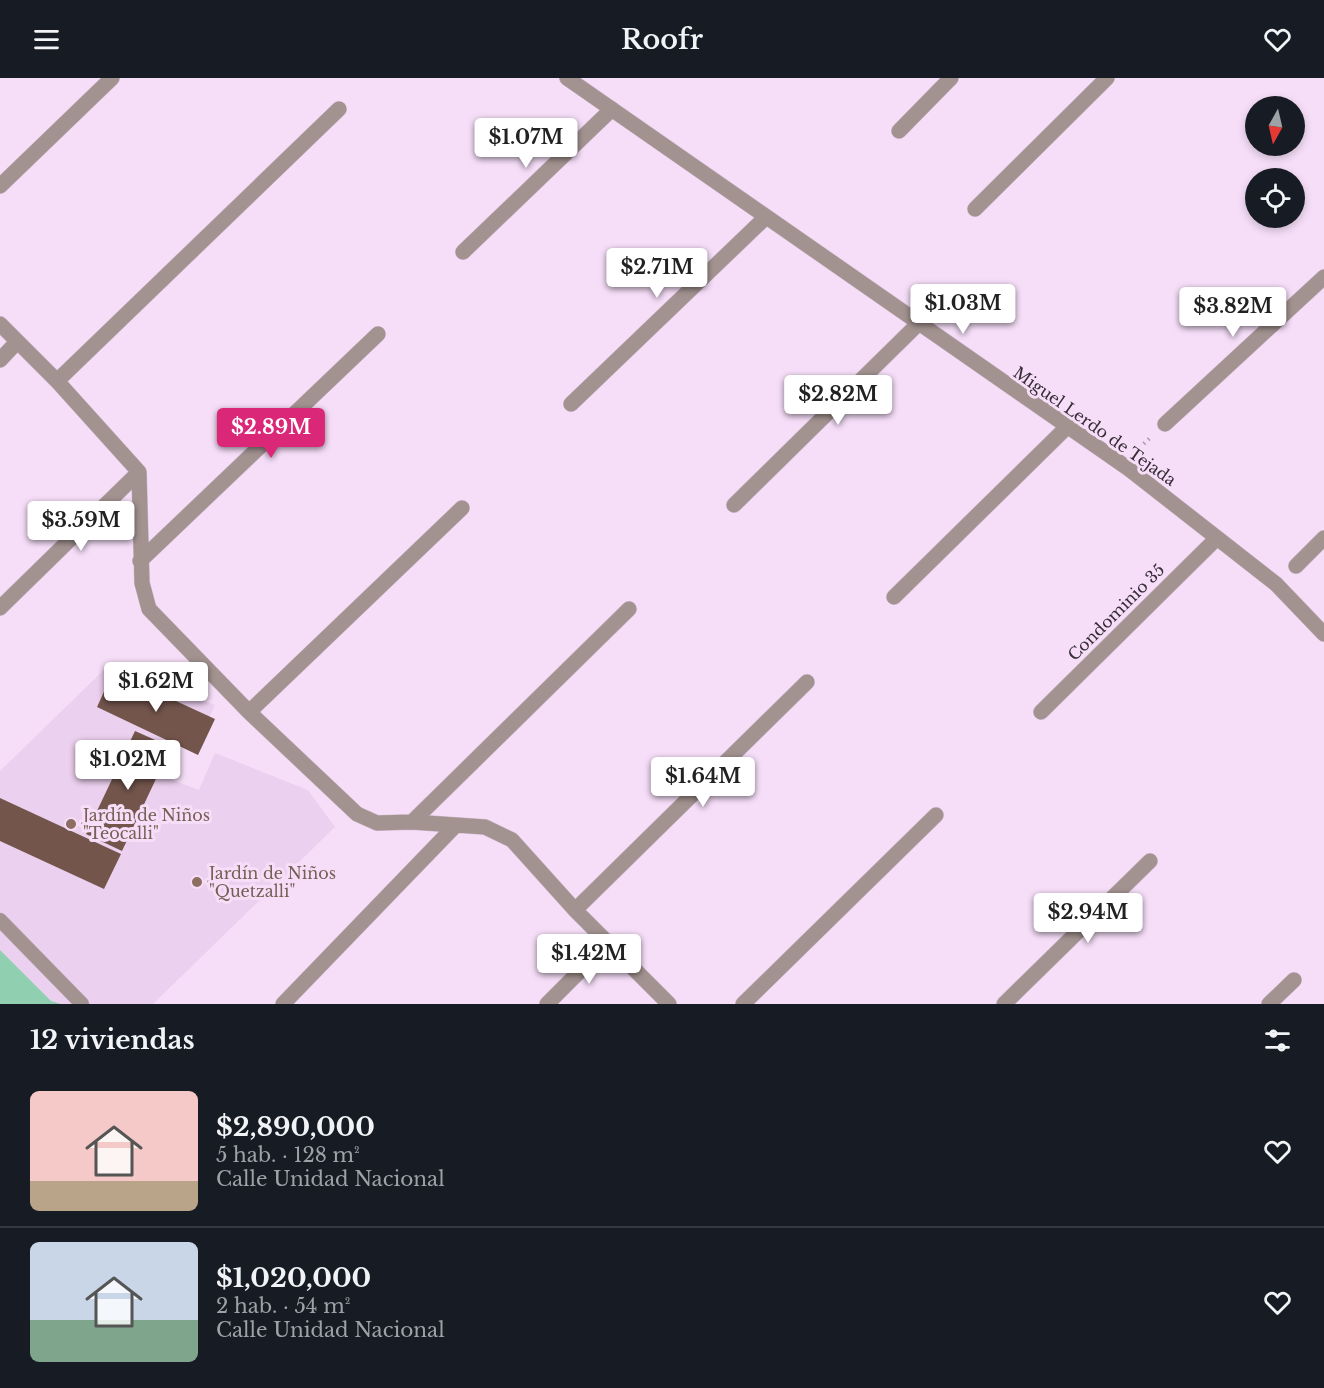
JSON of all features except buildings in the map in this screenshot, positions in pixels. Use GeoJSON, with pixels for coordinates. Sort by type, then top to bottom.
{"type":"FeatureCollection","features":[{"type":"Feature","properties":{"kind":"street"},"geometry":{"type":"LineString","coordinates":[[0,186],[112,78]]}},
{"type":"Feature","properties":{"kind":"street","name":"Miguel Lerdo de Tejada"},"geometry":{"type":"LineString","coordinates":[[567,78],[1122,465],[1276,584],[1324,634]]}},
{"type":"Feature","properties":{"kind":"street"},"geometry":{"type":"LineString","coordinates":[[899,131],[951,78]]}},
{"type":"Feature","properties":{"kind":"street"},"geometry":{"type":"LineString","coordinates":[[975,208],[1107,78]]}},
{"type":"Feature","properties":{"kind":"street"},"geometry":{"type":"LineString","coordinates":[[57,381],[339,109]]}},
{"type":"Feature","properties":{"kind":"street"},"geometry":{"type":"LineString","coordinates":[[463,252],[612,109]]}},
{"type":"Feature","properties":{"kind":"street"},"geometry":{"type":"LineString","coordinates":[[571,404],[766,217]]}},
{"type":"Feature","properties":{"kind":"street"},"geometry":{"type":"LineString","coordinates":[[1165,424],[1324,277]]}},
{"type":"Feature","properties":{"kind":"street"},"geometry":{"type":"LineString","coordinates":[[0,324],[57,381],[139,472],[142,583],[149,609],[249,712],[357,814],[377,823],[412,822],[485,827],[512,840],[575,910],[669,1004]]}},
{"type":"Feature","properties":{"kind":"street"},"geometry":{"type":"LineString","coordinates":[[734,505],[918,324]]}},
{"type":"Feature","properties":{"kind":"street"},"geometry":{"type":"LineString","coordinates":[[141,561],[378,334]]}},
{"type":"Feature","properties":{"kind":"street"},"geometry":{"type":"LineString","coordinates":[[0,360],[17,342]]}},
{"type":"Feature","properties":{"kind":"street"},"geometry":{"type":"LineString","coordinates":[[894,597],[1067,427]]}},
{"type":"Feature","properties":{"kind":"street"},"geometry":{"type":"LineString","coordinates":[[0,608],[139,472]]}},
{"type":"Feature","properties":{"kind":"street"},"geometry":{"type":"LineString","coordinates":[[249,712],[462,508]]}},
{"type":"Feature","properties":{"kind":"street","name":"Condominio 35"},"geometry":{"type":"LineString","coordinates":[[1041,712],[1217,538]]}},
{"type":"Feature","properties":{"kind":"street"},"geometry":{"type":"LineString","coordinates":[[1296,566],[1324,538]]}},
{"type":"Feature","properties":{"kind":"street"},"geometry":{"type":"LineString","coordinates":[[412,822],[629,609]]}},
{"type":"Feature","properties":{"kind":"street"},"geometry":{"type":"LineString","coordinates":[[575,910],[807,682]]}},
{"type":"Feature","properties":{"kind":"street"},"geometry":{"type":"LineString","coordinates":[[743,1004],[936,814]]}},
{"type":"Feature","properties":{"kind":"street"},"geometry":{"type":"LineString","coordinates":[[282,1004],[455,826]]}},
{"type":"Feature","properties":{"kind":"street"},"geometry":{"type":"LineString","coordinates":[[1004,1004],[1150,861]]}},
{"type":"Feature","properties":{"kind":"street"},"geometry":{"type":"LineString","coordinates":[[547,1004],[608,943]]}},
{"type":"Feature","properties":{"kind":"street"},"geometry":{"type":"LineString","coordinates":[[1269,1004],[1294,980]]}},
{"type":"Feature","properties":{"kind":"lane"},"geometry":{"type":"LineString","coordinates":[[0,920],[81,1004]]}},
{"type":"Feature","properties":{"kind":"path"},"geometry":{"type":"LineString","coordinates":[[1122,465],[1165,424]]}},
{"type":"Feature","properties":{"kind":"shaded area"},"geometry":{"type":"Polygon","coordinates":[[[110,664],[215,705],[195,749],[175,740],[162,776],[199,790],[215,753],[308,790],[335,827],[153,1004],[0,1004],[0,771],[110,664]]]}},
{"type":"Feature","properties":{"kind":"green space"},"geometry":{"type":"Polygon","coordinates":[[[0,950],[51,1001],[61,1004],[0,1004],[0,950]]]}},
{"type":"Feature","properties":{"kind":"place","name":"Jardín de Niños \"Teocalli\""},"geometry":{"type":"Point","coordinates":[71,824]}},
{"type":"Feature","properties":{"kind":"place","name":"Jardín de Niños \"Quetzalli\""},"geometry":{"type":"Point","coordinates":[197,882]}}]}
